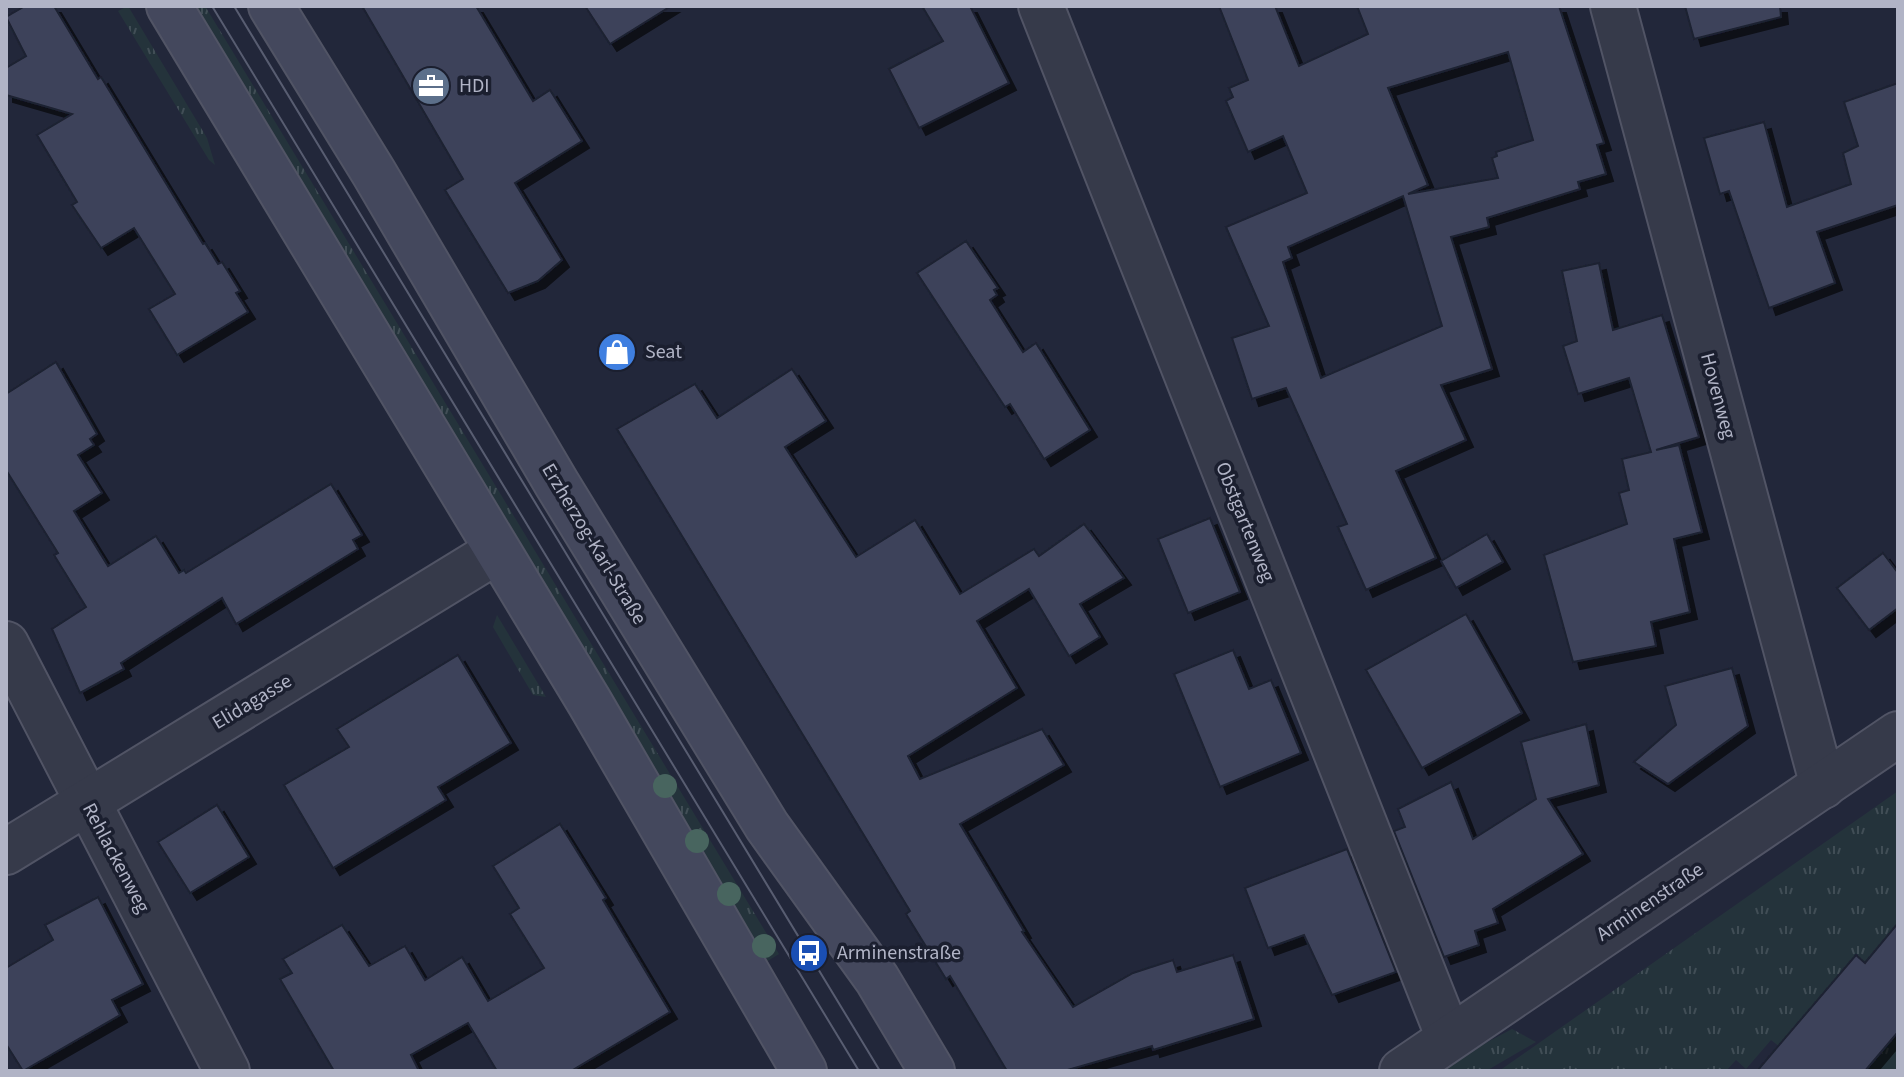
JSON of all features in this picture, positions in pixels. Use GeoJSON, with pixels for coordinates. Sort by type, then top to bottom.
{"type":"FeatureCollection","features":[{"type":"Feature","properties":{"kind":"main road"},"geometry":{"type":"LineString","coordinates":[[169,6],[590,703],[804,1071]]}},
{"type":"Feature","properties":{"kind":"main road","name":"Erzherzog-Karl-Straße"},"geometry":{"type":"LineString","coordinates":[[271,6],[374,173],[557,484],[767,826],[877,979],[932,1071]]}},
{"type":"Feature","properties":{"kind":"street","name":"Obstgartenweg"},"geometry":{"type":"LineString","coordinates":[[1041,6],[1449,1038]]}},
{"type":"Feature","properties":{"kind":"street","name":"Hovenweg"},"geometry":{"type":"LineString","coordinates":[[1613,6],[1823,786]]}},
{"type":"Feature","properties":{"kind":"street","name":"Elidagasse"},"geometry":{"type":"LineString","coordinates":[[6,852],[497,551]]}},
{"type":"Feature","properties":{"kind":"street","name":"Rehlackenweg"},"geometry":{"type":"LineString","coordinates":[[6,644],[227,1071]]}},
{"type":"Feature","properties":{"kind":"street","name":"Arminenstraße"},"geometry":{"type":"LineString","coordinates":[[1402,1071],[1898,734]]}},
{"type":"Feature","properties":{"kind":"green space"},"geometry":{"type":"Polygon","coordinates":[[[128,6],[207,138],[215,165],[209,160],[118,11],[128,6]]]}},
{"type":"Feature","properties":{"kind":"green space"},"geometry":{"type":"Polygon","coordinates":[[[180,6],[205,6],[779,954],[761,965],[180,6]]]}},
{"type":"Feature","properties":{"kind":"green space"},"geometry":{"type":"Polygon","coordinates":[[[497,615],[546,697],[533,695],[493,627],[497,615]]]}},
{"type":"Feature","properties":{"kind":"green space"},"geometry":{"type":"Polygon","coordinates":[[[1898,791],[1898,941],[1889,934],[1785,1051],[1771,1040],[1746,1069],[1736,1060],[1726,1071],[1499,1071],[1898,791]]]}},
{"type":"Feature","properties":{"kind":"green space"},"geometry":{"type":"Polygon","coordinates":[[[1512,1029],[1536,1042],[1486,1071],[1442,1071],[1450,1062],[1512,1029]]]}},
{"type":"Feature","properties":{"kind":"green space"},"geometry":{"type":"Polygon","coordinates":[[[1898,1032],[1898,1071],[1865,1071],[1898,1032]]]}},
{"type":"Feature","properties":{"kind":"building"},"geometry":{"type":"Polygon","coordinates":[[[25,6],[54,6],[203,244],[218,264],[222,262],[240,291],[236,293],[248,312],[177,355],[149,309],[175,294],[134,228],[101,248],[72,205],[77,202],[37,135],[72,114],[6,95],[6,68],[26,56],[6,17],[25,6]]]}},
{"type":"Feature","properties":{"kind":"building"},"geometry":{"type":"Polygon","coordinates":[[[362,6],[476,6],[533,101],[550,90],[582,141],[515,183],[562,260],[538,281],[508,293],[445,190],[463,179],[362,6]]]}},
{"type":"Feature","properties":{"kind":"building"},"geometry":{"type":"Polygon","coordinates":[[[585,6],[671,6],[610,44],[585,6]]]}},
{"type":"Feature","properties":{"kind":"building"},"geometry":{"type":"Polygon","coordinates":[[[922,6],[970,6],[1009,83],[919,128],[889,69],[943,41],[922,6]]]}},
{"type":"Feature","properties":{"kind":"building"},"geometry":{"type":"Polygon","coordinates":[[[1219,6],[1275,6],[1299,66],[1368,34],[1357,6],[1559,6],[1604,143],[1597,145],[1606,174],[1578,182],[1580,189],[1487,218],[1489,227],[1451,237],[1492,369],[1441,385],[1466,440],[1396,471],[1436,558],[1366,590],[1338,527],[1347,524],[1286,388],[1252,399],[1232,338],[1269,326],[1226,227],[1307,193],[1283,136],[1248,152],[1226,101],[1233,97],[1229,88],[1248,80],[1219,6]],[[1508,52],[1388,88],[1428,185],[1408,194],[1498,178],[1492,158],[1497,156],[1496,152],[1533,140],[1508,52]],[[1403,196],[1288,247],[1292,258],[1283,262],[1321,378],[1442,326],[1403,196]]]}},
{"type":"Feature","properties":{"kind":"building"},"geometry":{"type":"Polygon","coordinates":[[[1685,6],[1780,6],[1781,17],[1694,39],[1685,6]]]}},
{"type":"Feature","properties":{"kind":"building"},"geometry":{"type":"Polygon","coordinates":[[[1898,83],[1898,205],[1817,232],[1835,283],[1769,308],[1729,191],[1720,194],[1704,138],[1764,122],[1787,207],[1851,184],[1843,153],[1858,146],[1844,102],[1898,83]]]}},
{"type":"Feature","properties":{"kind":"building"},"geometry":{"type":"Polygon","coordinates":[[[966,241],[998,288],[994,290],[997,295],[990,300],[1023,352],[1036,343],[1090,430],[1044,459],[1010,404],[1005,407],[917,273],[966,241]]]}},
{"type":"Feature","properties":{"kind":"building"},"geometry":{"type":"Polygon","coordinates":[[[1599,263],[1613,330],[1662,315],[1699,437],[1656,450],[1679,445],[1702,532],[1674,539],[1690,612],[1651,622],[1656,646],[1573,662],[1544,555],[1627,524],[1619,493],[1629,490],[1622,459],[1651,452],[1629,378],[1578,394],[1563,346],[1577,341],[1562,271],[1599,263]]]}},
{"type":"Feature","properties":{"kind":"building"},"geometry":{"type":"Polygon","coordinates":[[[56,362],[97,434],[90,439],[94,445],[78,455],[102,493],[74,511],[108,566],[156,536],[179,573],[184,570],[186,573],[331,484],[362,535],[353,540],[358,549],[236,624],[222,598],[121,663],[124,669],[80,693],[52,629],[86,607],[54,555],[58,553],[6,470],[6,394],[56,362]]]}},
{"type":"Feature","properties":{"kind":"building"},"geometry":{"type":"Polygon","coordinates":[[[792,369],[826,421],[785,447],[856,557],[915,520],[960,594],[1034,549],[1039,556],[1084,524],[1124,578],[1080,604],[1100,637],[1069,656],[1029,589],[977,621],[1017,688],[908,756],[920,779],[1042,729],[1064,765],[960,824],[1022,932],[1073,1007],[1133,973],[1173,960],[1177,972],[1233,955],[1254,1019],[1153,1050],[1152,1046],[1064,1071],[1007,1071],[950,976],[946,979],[906,914],[910,911],[617,429],[695,384],[717,418],[792,369]]]}},
{"type":"Feature","properties":{"kind":"building"},"geometry":{"type":"Polygon","coordinates":[[[1210,518],[1240,592],[1188,613],[1158,539],[1210,518]]]}},
{"type":"Feature","properties":{"kind":"building"},"geometry":{"type":"Polygon","coordinates":[[[1487,534],[1503,562],[1456,588],[1441,561],[1487,534]]]}},
{"type":"Feature","properties":{"kind":"building"},"geometry":{"type":"Polygon","coordinates":[[[1883,553],[1898,573],[1898,608],[1869,630],[1837,588],[1883,553]]]}},
{"type":"Feature","properties":{"kind":"building"},"geometry":{"type":"Polygon","coordinates":[[[1466,614],[1522,713],[1422,768],[1366,670],[1466,614]]]}},
{"type":"Feature","properties":{"kind":"building"},"geometry":{"type":"Polygon","coordinates":[[[1233,650],[1249,689],[1271,680],[1301,753],[1220,787],[1174,674],[1233,650]]]}},
{"type":"Feature","properties":{"kind":"building"},"geometry":{"type":"Polygon","coordinates":[[[458,655],[511,743],[438,787],[446,800],[333,868],[284,785],[349,747],[337,729],[458,655]]]}},
{"type":"Feature","properties":{"kind":"building"},"geometry":{"type":"Polygon","coordinates":[[[1732,668],[1748,726],[1668,784],[1634,762],[1676,725],[1665,686],[1732,668]]]}},
{"type":"Feature","properties":{"kind":"building"},"geometry":{"type":"Polygon","coordinates":[[[1586,724],[1599,785],[1548,799],[1583,854],[1493,909],[1498,923],[1475,931],[1479,945],[1444,957],[1394,831],[1405,827],[1398,809],[1451,782],[1473,839],[1536,799],[1521,742],[1586,724]]]}},
{"type":"Feature","properties":{"kind":"building"},"geometry":{"type":"Polygon","coordinates":[[[217,805],[249,857],[190,893],[158,842],[217,805]]]}},
{"type":"Feature","properties":{"kind":"building"},"geometry":{"type":"Polygon","coordinates":[[[560,824],[670,1012],[571,1071],[497,1071],[468,1023],[411,1055],[419,1071],[334,1071],[280,979],[292,973],[283,959],[342,925],[369,966],[405,946],[425,980],[462,957],[488,1001],[544,968],[510,914],[519,908],[493,866],[560,824]]]}},
{"type":"Feature","properties":{"kind":"building"},"geometry":{"type":"Polygon","coordinates":[[[1347,849],[1396,972],[1332,995],[1304,935],[1268,948],[1245,888],[1347,849]]]}},
{"type":"Feature","properties":{"kind":"building"},"geometry":{"type":"Polygon","coordinates":[[[98,897],[143,984],[112,1000],[120,1015],[23,1071],[6,1044],[6,968],[53,940],[45,925],[98,897]]]}},
{"type":"Feature","properties":{"kind":"building"},"geometry":{"type":"Polygon","coordinates":[[[1898,923],[1898,1032],[1865,1071],[1757,1071],[1856,955],[1865,963],[1898,923]]]}},
{"type":"Feature","properties":{"kind":"tram line"},"geometry":{"type":"LineString","coordinates":[[212,6],[859,1071]]}},
{"type":"Feature","properties":{"kind":"tram line"},"geometry":{"type":"LineString","coordinates":[[234,6],[880,1071]]}},
{"type":"Feature","properties":{"kind":"place","name":"HDI"},"geometry":{"type":"Point","coordinates":[431,86]}},
{"type":"Feature","properties":{"kind":"place","name":"Seat"},"geometry":{"type":"Point","coordinates":[617,352]}},
{"type":"Feature","properties":{"kind":"place","name":"Arminenstraße"},"geometry":{"type":"Point","coordinates":[809,953]}}]}
